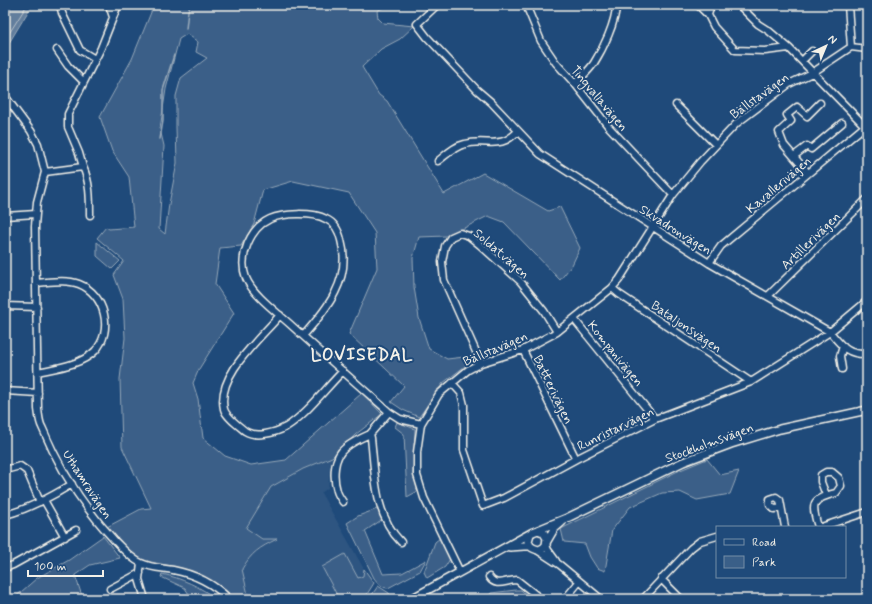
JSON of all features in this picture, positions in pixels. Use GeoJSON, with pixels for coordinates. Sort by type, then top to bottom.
{"type":"FeatureCollection","features":[{"type":"Feature","properties":{"kind":"main road","name":"Stockholmsvägen"},"geometry":{"type":"LineString","coordinates":[[538,530],[567,518],[683,462],[731,444],[780,429],[867,410]]}},
{"type":"Feature","properties":{"kind":"main road","name":"Stockholmsvägen"},"geometry":{"type":"LineString","coordinates":[[547,543],[554,529],[567,518]]}},
{"type":"Feature","properties":{"kind":"main road"},"geometry":{"type":"LineString","coordinates":[[411,599],[505,547],[538,530],[546,534],[547,543],[542,549],[524,546],[505,547]]}},
{"type":"Feature","properties":{"kind":"main road"},"geometry":{"type":"LineString","coordinates":[[530,534],[528,541],[533,548]]}},
{"type":"Feature","properties":{"kind":"street"},"geometry":{"type":"LineString","coordinates":[[60,5],[62,13],[80,50],[95,59]]}},
{"type":"Feature","properties":{"kind":"street"},"geometry":{"type":"LineString","coordinates":[[109,5],[113,17]]}},
{"type":"Feature","properties":{"kind":"street"},"geometry":{"type":"LineString","coordinates":[[90,215],[89,185],[82,167],[79,153],[68,127],[68,114],[95,59],[118,5]]}},
{"type":"Feature","properties":{"kind":"street","name":"Skvadronvägen"},"geometry":{"type":"LineString","coordinates":[[437,5],[417,24],[427,37],[477,90],[491,102],[540,154],[709,263],[830,332],[843,346]]}},
{"type":"Feature","properties":{"kind":"street","name":"Tingvallavägen"},"geometry":{"type":"LineString","coordinates":[[526,5],[541,41],[556,63],[575,84],[608,126],[673,195]]}},
{"type":"Feature","properties":{"kind":"street"},"geometry":{"type":"LineString","coordinates":[[575,84],[593,64],[604,45],[616,13],[616,5]]}},
{"type":"Feature","properties":{"kind":"street"},"geometry":{"type":"LineString","coordinates":[[698,5],[708,15],[714,26],[736,50],[765,51],[789,48]]}},
{"type":"Feature","properties":{"kind":"street"},"geometry":{"type":"LineString","coordinates":[[708,15],[711,5]]}},
{"type":"Feature","properties":{"kind":"street"},"geometry":{"type":"LineString","coordinates":[[848,5],[852,46],[867,49]]}},
{"type":"Feature","properties":{"kind":"street"},"geometry":{"type":"LineString","coordinates":[[741,7],[758,24],[769,31],[803,60],[812,72],[866,128]]}},
{"type":"Feature","properties":{"kind":"street","name":"Bällstavägen"},"geometry":{"type":"LineString","coordinates":[[460,572],[424,498],[417,475],[417,452],[421,424],[439,394],[468,370],[523,350],[557,332],[612,288],[619,280],[673,195],[716,144],[737,123],[788,84],[812,72],[852,46]]}},
{"type":"Feature","properties":{"kind":"street"},"geometry":{"type":"LineString","coordinates":[[57,50],[68,66],[84,82]]}},
{"type":"Feature","properties":{"kind":"street"},"geometry":{"type":"LineString","coordinates":[[803,60],[812,51]]}},
{"type":"Feature","properties":{"kind":"street","name":"Uthamravägen"},"geometry":{"type":"LineString","coordinates":[[5,96],[31,131],[38,144],[45,172],[37,202],[35,226],[38,409],[41,426],[72,484],[102,527],[129,556],[141,563],[157,568],[187,573],[203,580],[229,599]]}},
{"type":"Feature","properties":{"kind":"street"},"geometry":{"type":"LineString","coordinates":[[808,173],[784,145],[779,132],[791,121],[787,115],[797,107],[807,116],[820,103]]}},
{"type":"Feature","properties":{"kind":"street"},"geometry":{"type":"LineString","coordinates":[[676,105],[716,144]]}},
{"type":"Feature","properties":{"kind":"street"},"geometry":{"type":"LineString","coordinates":[[794,156],[807,146],[811,149],[842,123]]}},
{"type":"Feature","properties":{"kind":"street","name":"Kavallerivägen"},"geometry":{"type":"LineString","coordinates":[[709,263],[721,246],[808,173],[866,128]]}},
{"type":"Feature","properties":{"kind":"street"},"geometry":{"type":"LineString","coordinates":[[438,161],[457,147],[464,144],[507,141],[518,131]]}},
{"type":"Feature","properties":{"kind":"street"},"geometry":{"type":"LineString","coordinates":[[45,172],[82,167]]}},
{"type":"Feature","properties":{"kind":"street","name":"Artillerivägen"},"geometry":{"type":"LineString","coordinates":[[768,296],[867,199]]}},
{"type":"Feature","properties":{"kind":"street"},"geometry":{"type":"LineString","coordinates":[[5,216],[36,214]]}},
{"type":"Feature","properties":{"kind":"street"},"geometry":{"type":"LineString","coordinates":[[303,336],[336,294],[344,270],[344,248],[338,229],[327,219],[312,214],[287,215],[270,219],[256,229],[246,244],[243,260],[246,278],[257,295],[280,315],[303,336],[389,412],[400,419],[421,424]]}},
{"type":"Feature","properties":{"kind":"street","name":"Soldatvägen"},"geometry":{"type":"LineString","coordinates":[[481,364],[444,280],[442,262],[445,246],[452,237],[460,233],[469,236],[480,244],[520,280],[544,311],[557,332]]}},
{"type":"Feature","properties":{"kind":"street"},"geometry":{"type":"LineString","coordinates":[[36,283],[67,281],[79,284],[91,291],[103,312],[105,326],[103,340],[94,351],[83,359],[60,368],[38,372]]}},
{"type":"Feature","properties":{"kind":"street","name":"Bataljonsvägen"},"geometry":{"type":"LineString","coordinates":[[612,288],[751,382]]}},
{"type":"Feature","properties":{"kind":"street","name":"Runristarvägen"},"geometry":{"type":"LineString","coordinates":[[452,383],[461,393],[464,405],[464,450],[483,506],[504,498],[576,459],[656,419],[751,382],[830,332],[867,300]]}},
{"type":"Feature","properties":{"kind":"street"},"geometry":{"type":"LineString","coordinates":[[5,306],[37,307]]}},
{"type":"Feature","properties":{"kind":"street"},"geometry":{"type":"LineString","coordinates":[[280,315],[229,375],[224,394],[224,411],[235,424],[249,433],[254,434],[266,434],[285,427],[303,412],[343,371]]}},
{"type":"Feature","properties":{"kind":"street","name":"Kompanivägen"},"geometry":{"type":"LineString","coordinates":[[574,319],[656,419]]}},
{"type":"Feature","properties":{"kind":"street"},"geometry":{"type":"LineString","coordinates":[[842,369],[840,356],[843,346],[857,355],[867,354]]}},
{"type":"Feature","properties":{"kind":"street","name":"Batterivägen"},"geometry":{"type":"LineString","coordinates":[[523,350],[576,459]]}},
{"type":"Feature","properties":{"kind":"street"},"geometry":{"type":"LineString","coordinates":[[5,391],[38,393]]}},
{"type":"Feature","properties":{"kind":"street"},"geometry":{"type":"LineString","coordinates":[[343,502],[337,492],[334,475],[336,461],[344,448],[358,439],[370,434],[389,412]]}},
{"type":"Feature","properties":{"kind":"street"},"geometry":{"type":"LineString","coordinates":[[370,434],[372,438],[377,496],[393,534],[401,542]]}},
{"type":"Feature","properties":{"kind":"street"},"geometry":{"type":"LineString","coordinates":[[5,470],[20,466],[27,472],[42,501],[65,537]]}},
{"type":"Feature","properties":{"kind":"street"},"geometry":{"type":"LineString","coordinates":[[5,515],[19,512],[72,484]]}},
{"type":"Feature","properties":{"kind":"street"},"geometry":{"type":"LineString","coordinates":[[819,526],[813,510],[814,505],[816,501],[826,495]]}},
{"type":"Feature","properties":{"kind":"street"},"geometry":{"type":"LineString","coordinates":[[781,508],[786,526]]}},
{"type":"Feature","properties":{"kind":"street"},"geometry":{"type":"LineString","coordinates":[[827,526],[842,524],[867,512]]}},
{"type":"Feature","properties":{"kind":"street"},"geometry":{"type":"LineString","coordinates":[[5,568],[76,530]]}},
{"type":"Feature","properties":{"kind":"street"},"geometry":{"type":"LineString","coordinates":[[643,599],[691,548],[700,542],[716,536]]}},
{"type":"Feature","properties":{"kind":"street"},"geometry":{"type":"LineString","coordinates":[[547,543],[548,550],[560,565],[601,599]]}},
{"type":"Feature","properties":{"kind":"street"},"geometry":{"type":"LineString","coordinates":[[533,548],[560,565]]}},
{"type":"Feature","properties":{"kind":"street"},"geometry":{"type":"LineString","coordinates":[[136,599],[144,597],[139,579],[141,563]]}},
{"type":"Feature","properties":{"kind":"street"},"geometry":{"type":"LineString","coordinates":[[110,589],[140,573]]}},
{"type":"Feature","properties":{"kind":"street"},"geometry":{"type":"LineString","coordinates":[[489,577],[492,582],[496,584],[517,580],[541,599]]}},
{"type":"Feature","properties":{"kind":"street"},"geometry":{"type":"LineString","coordinates":[[661,579],[681,599]]}},
{"type":"Feature","properties":{"kind":"street"},"geometry":{"type":"LineString","coordinates":[[565,599],[579,582]]}},
{"type":"Feature","properties":{"kind":"shaded area"},"geometry":{"type":"Polygon","coordinates":[[[332,457],[328,488],[321,493],[364,569],[363,576],[359,578],[364,589],[346,599],[249,599],[242,569],[250,556],[263,546],[276,539],[262,539],[246,528],[271,487],[303,469],[332,457]]]}},
{"type":"Feature","properties":{"kind":"green space"},"geometry":{"type":"Polygon","coordinates":[[[154,5],[388,5],[377,11],[378,18],[383,23],[414,26],[400,39],[381,49],[362,67],[379,95],[387,101],[444,194],[483,173],[548,211],[560,207],[580,248],[572,265],[560,280],[504,222],[488,216],[446,236],[419,237],[413,258],[414,287],[419,318],[429,349],[447,359],[473,356],[473,360],[443,383],[419,417],[403,410],[391,402],[404,386],[349,334],[377,268],[375,233],[349,193],[293,181],[263,190],[254,224],[241,246],[220,248],[215,284],[234,313],[199,369],[193,383],[198,399],[203,438],[225,456],[251,465],[286,460],[362,393],[382,414],[355,435],[332,457],[303,469],[271,487],[246,528],[262,539],[277,539],[256,551],[249,558],[242,569],[249,599],[235,599],[216,583],[192,572],[137,557],[124,547],[105,528],[141,509],[151,508],[122,447],[120,379],[125,338],[123,299],[114,275],[124,261],[97,238],[106,227],[109,229],[134,227],[129,177],[112,151],[100,117],[132,59],[154,5]],[[187,34],[179,39],[166,89],[160,129],[164,146],[159,229],[165,234],[177,163],[176,96],[181,78],[207,58],[196,52],[198,42],[187,34]]]}},
{"type":"Feature","properties":{"kind":"green space"},"geometry":{"type":"Polygon","coordinates":[[[97,242],[120,261],[112,269],[97,256],[97,242]]]}},
{"type":"Feature","properties":{"kind":"green space"},"geometry":{"type":"Polygon","coordinates":[[[397,422],[415,429],[413,474],[418,491],[407,497],[404,434],[395,427],[397,422]]]}},
{"type":"Feature","properties":{"kind":"green space"},"geometry":{"type":"Polygon","coordinates":[[[707,459],[720,475],[739,471],[730,494],[697,500],[680,492],[662,493],[630,507],[612,530],[605,571],[597,568],[590,557],[585,544],[564,542],[561,529],[678,471],[707,459]]]}},
{"type":"Feature","properties":{"kind":"green space"},"geometry":{"type":"Polygon","coordinates":[[[377,509],[383,519],[365,531],[383,574],[402,573],[426,560],[420,571],[388,588],[382,586],[374,578],[347,523],[358,516],[377,509]]]}},
{"type":"Feature","properties":{"kind":"green space"},"geometry":{"type":"Polygon","coordinates":[[[103,536],[120,558],[90,565],[75,575],[83,599],[13,599],[37,578],[69,560],[103,536]]]}},
{"type":"Feature","properties":{"kind":"green space"},"geometry":{"type":"Polygon","coordinates":[[[440,538],[450,559],[445,567],[427,578],[424,572],[435,542],[440,538]]]}},
{"type":"Feature","properties":{"kind":"green space"},"geometry":{"type":"Polygon","coordinates":[[[345,554],[358,578],[363,576],[364,569],[374,583],[364,599],[339,599],[322,567],[345,554]]]}},
{"type":"Feature","properties":{"kind":"green space"},"geometry":{"type":"Polygon","coordinates":[[[162,574],[190,584],[216,599],[192,599],[185,588],[161,577],[162,574]]]}},
{"type":"Feature","properties":{"kind":"green space"},"geometry":{"type":"Polygon","coordinates":[[[378,586],[389,593],[392,599],[369,599],[378,586]]]}},
{"type":"Feature","properties":{"kind":"green space"},"geometry":{"type":"Polygon","coordinates":[[[521,590],[531,599],[485,599],[491,593],[521,590]]]}},
{"type":"Feature","properties":{"kind":"water"},"geometry":{"type":"Polygon","coordinates":[[[5,5],[32,5],[9,43],[5,44],[5,5]]]}},
{"type":"Feature","properties":{"kind":"waterway"},"geometry":{"type":"LineString","coordinates":[[186,29],[190,5]]}},
{"type":"Feature","properties":{"kind":"waterway"},"geometry":{"type":"LineString","coordinates":[[160,139],[163,121],[163,90],[174,55]]}},
{"type":"Feature","properties":{"kind":"district","name":"LOVISEDAL"},"geometry":{"type":"Point","coordinates":[362,354]}}]}
